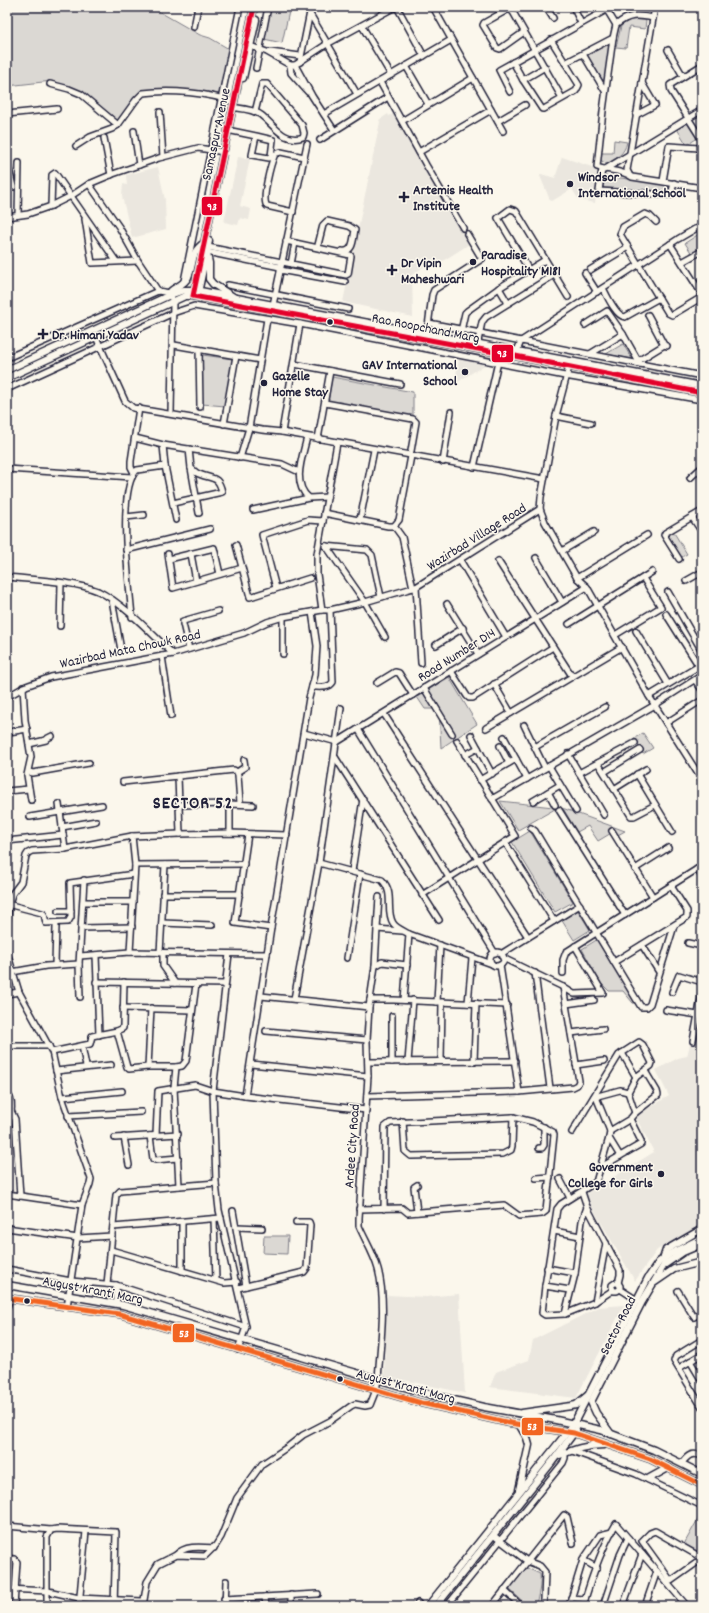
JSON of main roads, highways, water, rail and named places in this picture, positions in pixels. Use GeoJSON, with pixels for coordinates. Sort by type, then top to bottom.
{"type":"FeatureCollection","features":[{"type":"Feature","properties":{"kind":"main road","name":"Samaspur Avenue"},"geometry":{"type":"LineString","coordinates":[[196,293],[232,131],[235,105],[254,7]]}},
{"type":"Feature","properties":{"kind":"main road","name":"Samaspur Avenue"},"geometry":{"type":"LineString","coordinates":[[222,171],[224,152],[258,7]]}},
{"type":"Feature","properties":{"kind":"main road","name":"Samaspur Avenue"},"geometry":{"type":"LineString","coordinates":[[196,293],[206,247]]}},
{"type":"Feature","properties":{"kind":"main road"},"geometry":{"type":"LineString","coordinates":[[174,302],[170,294],[189,276],[194,249],[206,247],[209,258],[209,279],[213,284],[234,298]]}},
{"type":"Feature","properties":{"kind":"main road","name":"Rao Roopchand Marg"},"geometry":{"type":"LineString","coordinates":[[7,370],[170,294],[184,290],[477,346],[569,367],[702,386]]}},
{"type":"Feature","properties":{"kind":"main road","name":"Rao Roopchand Marg"},"geometry":{"type":"LineString","coordinates":[[7,378],[185,296],[196,293],[234,298],[273,305],[308,314],[459,340],[477,346],[517,351],[702,393]]}},
{"type":"Feature","properties":{"kind":"main road"},"geometry":{"type":"LineString","coordinates":[[663,1259],[664,1254],[669,1248],[702,1229]]}},
{"type":"Feature","properties":{"kind":"main road","name":"Sector Road"},"geometry":{"type":"LineString","coordinates":[[571,1433],[648,1278],[659,1262],[663,1259],[702,1238]]}},
{"type":"Feature","properties":{"kind":"main road","name":"Sector Road"},"geometry":{"type":"LineString","coordinates":[[611,1434],[596,1413],[591,1402],[651,1285],[664,1265],[672,1258],[702,1244]]}},
{"type":"Feature","properties":{"kind":"main road"},"geometry":{"type":"LineString","coordinates":[[651,1285],[674,1269],[702,1262]]}},
{"type":"Feature","properties":{"kind":"main road","name":"August Kranti Marg"},"geometry":{"type":"LineString","coordinates":[[7,1285],[68,1297],[117,1304],[432,1395],[576,1425],[611,1434],[654,1450],[702,1474]]}},
{"type":"Feature","properties":{"kind":"main road","name":"August Kranti Marg"},"geometry":{"type":"LineString","coordinates":[[9,1298],[119,1314],[140,1319],[238,1350],[421,1403],[519,1424],[571,1433],[650,1459],[702,1485]]}},
{"type":"Feature","properties":{"kind":"main road"},"geometry":{"type":"LineString","coordinates":[[515,1413],[576,1405],[591,1393]]}},
{"type":"Feature","properties":{"kind":"main road"},"geometry":{"type":"LineString","coordinates":[[518,1494],[529,1445],[527,1438],[519,1424]]}},
{"type":"Feature","properties":{"kind":"main road"},"geometry":{"type":"LineString","coordinates":[[436,1606],[557,1456],[571,1433]]}},
{"type":"Feature","properties":{"kind":"main road"},"geometry":{"type":"LineString","coordinates":[[428,1606],[518,1494],[571,1433]]}},
{"type":"Feature","properties":{"kind":"main road"},"geometry":{"type":"LineString","coordinates":[[557,1456],[580,1447],[609,1445]]}},
{"type":"Feature","properties":{"kind":"main road"},"geometry":{"type":"LineString","coordinates":[[648,1479],[668,1468]]}},
{"type":"Feature","properties":{"kind":"place","name":"Windsor International School"},"geometry":{"type":"Point","coordinates":[570,184]}},
{"type":"Feature","properties":{"kind":"place","name":"Artemis Health Institute"},"geometry":{"type":"Point","coordinates":[404,197]}},
{"type":"Feature","properties":{"kind":"place","name":"Paradise Hospitality M181"},"geometry":{"type":"Point","coordinates":[473,262]}},
{"type":"Feature","properties":{"kind":"place","name":"Dr Vipin Maheshwari"},"geometry":{"type":"Point","coordinates":[392,270]}},
{"type":"Feature","properties":{"kind":"place","name":"Dr. Himani Yadav"},"geometry":{"type":"Point","coordinates":[43,334]}},
{"type":"Feature","properties":{"kind":"place","name":"GAV International School"},"geometry":{"type":"Point","coordinates":[465,372]}},
{"type":"Feature","properties":{"kind":"place","name":"Gazelle Home Stay"},"geometry":{"type":"Point","coordinates":[264,383]}},
{"type":"Feature","properties":{"kind":"place","name":"Government College for Girls"},"geometry":{"type":"Point","coordinates":[661,1174]}},
{"type":"Feature","properties":{"kind":"district","name":"SECTOR 52"},"geometry":{"type":"Point","coordinates":[193,802]}}]}
